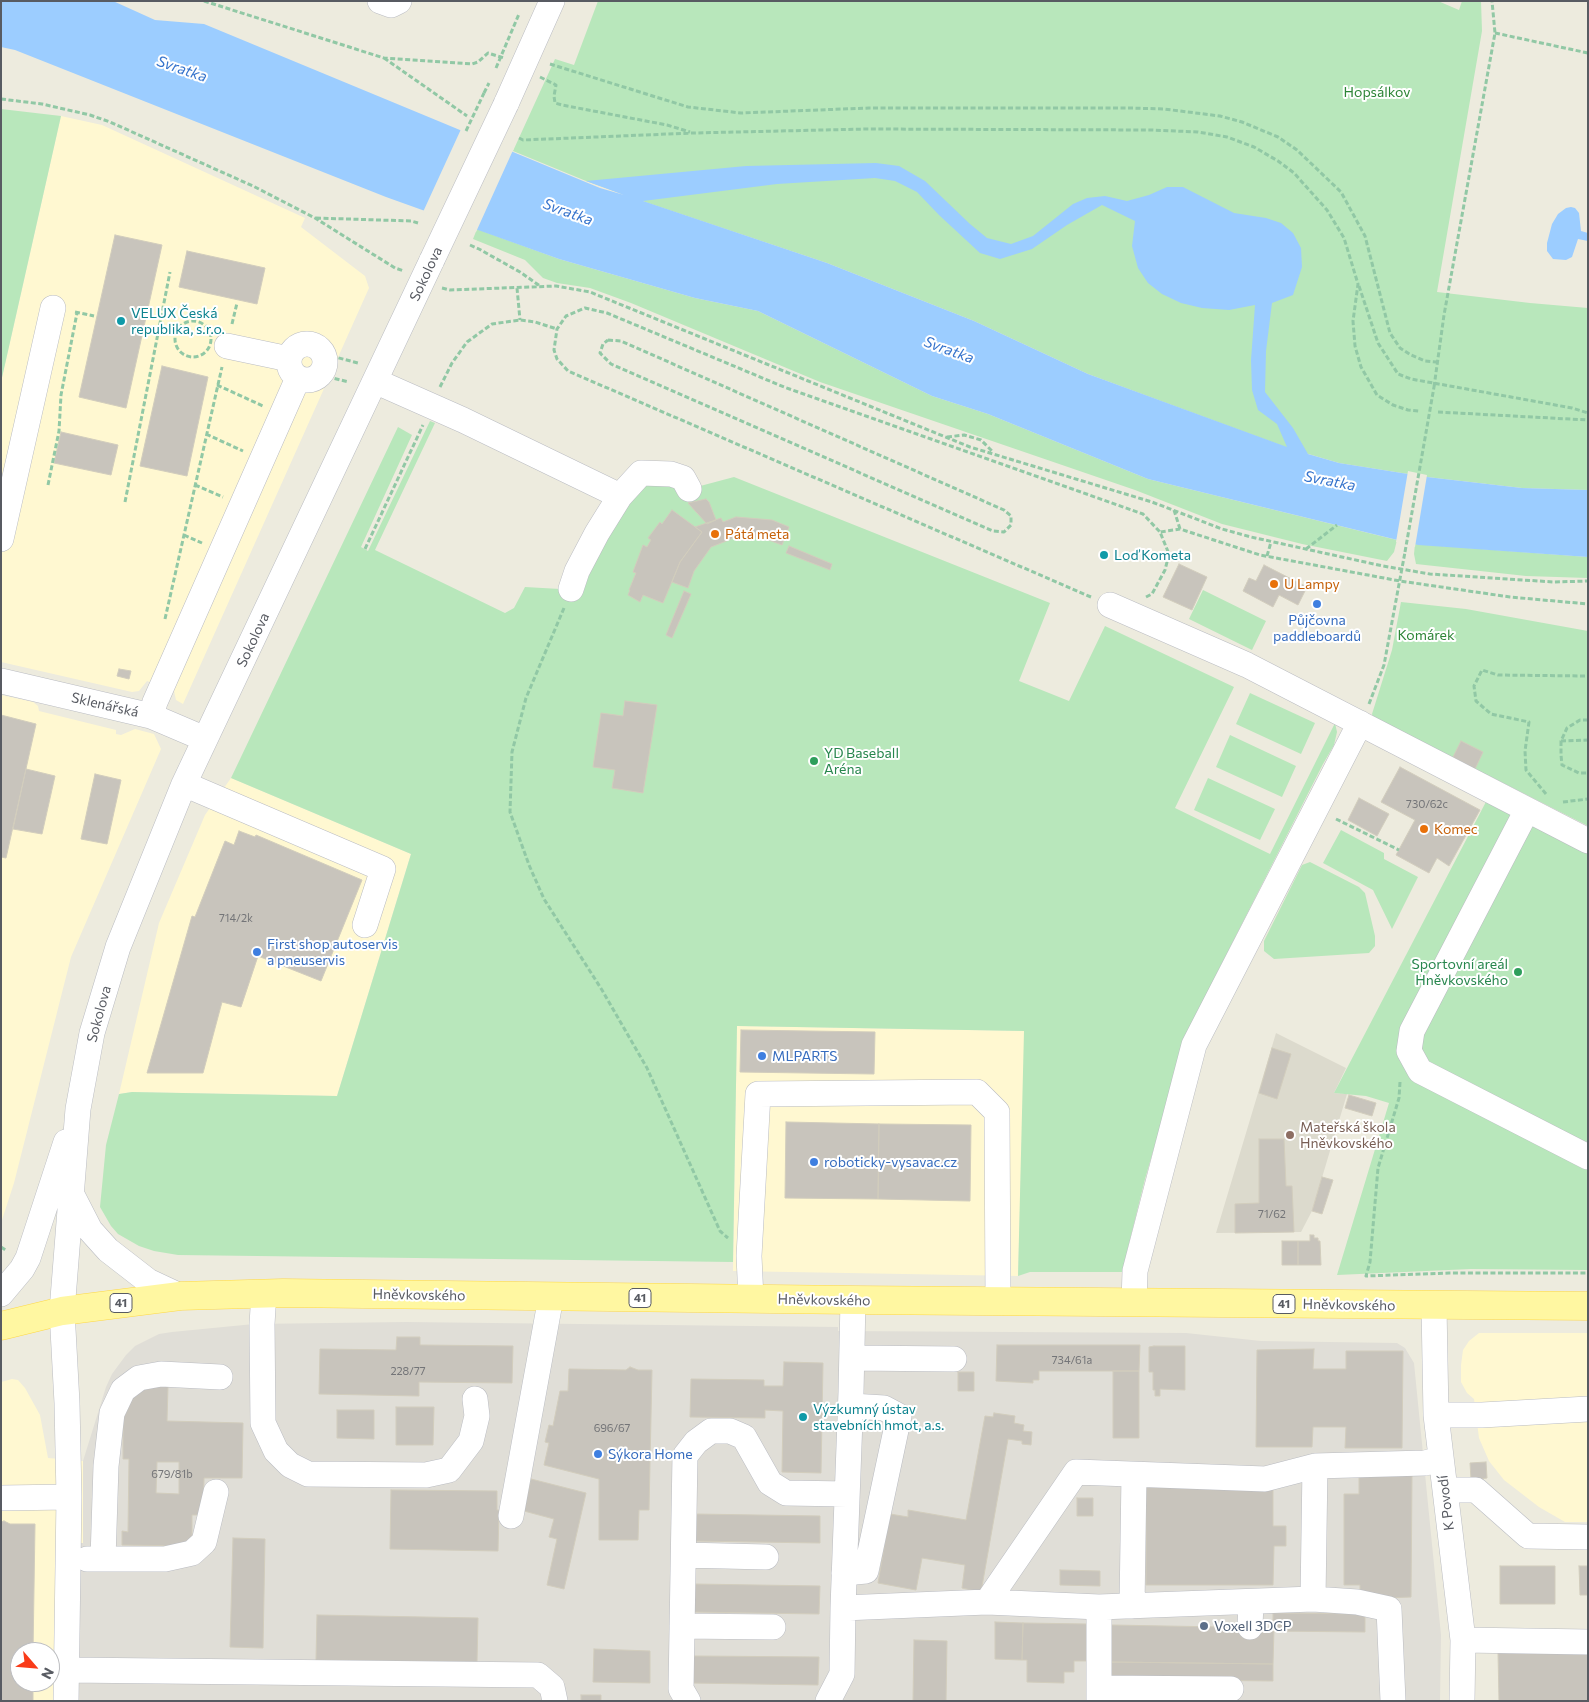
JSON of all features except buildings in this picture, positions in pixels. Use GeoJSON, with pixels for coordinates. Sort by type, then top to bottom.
{"type":"FeatureCollection","features":[{"type":"Feature","properties":{"kind":"main road","name":"Hněvkovského"},"geometry":{"type":"LineString","coordinates":[[62,1311],[180,1296],[264,1293],[998,1302],[1588,1306]]}},
{"type":"Feature","properties":{"kind":"main road","name":"41"},"geometry":{"type":"LineString","coordinates":[[1,1326],[62,1311]]}},
{"type":"Feature","properties":{"kind":"street"},"geometry":{"type":"LineString","coordinates":[[380,1],[391,5],[399,1]]}},
{"type":"Feature","properties":{"kind":"street","name":"Sokolova"},"geometry":{"type":"LineString","coordinates":[[66,1701],[68,1497],[67,1403],[62,1311],[78,1109],[92,1033],[118,947],[184,784],[506,104],[552,1]]}},
{"type":"Feature","properties":{"kind":"street"},"geometry":{"type":"LineString","coordinates":[[1,539],[65,310]]}},
{"type":"Feature","properties":{"kind":"street"},"geometry":{"type":"LineString","coordinates":[[151,716],[155,702],[282,414],[308,366],[227,346]]}},
{"type":"Feature","properties":{"kind":"street"},"geometry":{"type":"LineString","coordinates":[[375,381],[488,432],[620,496]]}},
{"type":"Feature","properties":{"kind":"street"},"geometry":{"type":"LineString","coordinates":[[571,589],[577,571],[597,533],[620,496],[641,473],[671,474],[683,478],[689,489]]}},
{"type":"Feature","properties":{"kind":"street"},"geometry":{"type":"LineString","coordinates":[[1110,606],[1246,665],[1588,841]]}},
{"type":"Feature","properties":{"kind":"street","name":"Sklenářská"},"geometry":{"type":"LineString","coordinates":[[1,681],[151,716],[206,740]]}},
{"type":"Feature","properties":{"kind":"street"},"geometry":{"type":"LineString","coordinates":[[1134,1302],[1135,1271],[1194,1045],[1360,723]]}},
{"type":"Feature","properties":{"kind":"street"},"geometry":{"type":"LineString","coordinates":[[184,784],[383,869],[366,925]]}},
{"type":"Feature","properties":{"kind":"street"},"geometry":{"type":"LineString","coordinates":[[1527,810],[1412,1031],[1409,1051],[1420,1071],[1588,1157]]}},
{"type":"Feature","properties":{"kind":"street"},"geometry":{"type":"LineString","coordinates":[[751,1299],[749,1256],[758,1094],[977,1092],[997,1112],[998,1302]]}},
{"type":"Feature","properties":{"kind":"street"},"geometry":{"type":"LineString","coordinates":[[1,1294],[22,1269],[33,1246],[51,1186],[78,1109]]}},
{"type":"Feature","properties":{"kind":"street"},"geometry":{"type":"LineString","coordinates":[[71,1193],[90,1230],[108,1250],[148,1281],[180,1296]]}},
{"type":"Feature","properties":{"kind":"street"},"geometry":{"type":"LineString","coordinates":[[264,1293],[262,1324],[263,1423],[276,1450],[290,1465],[308,1474],[426,1475],[450,1470],[471,1441],[476,1416],[475,1399]]}},
{"type":"Feature","properties":{"kind":"street"},"geometry":{"type":"LineString","coordinates":[[510,1516],[551,1297]]}},
{"type":"Feature","properties":{"kind":"street"},"geometry":{"type":"LineString","coordinates":[[828,1701],[842,1674],[851,1406],[852,1300]]}},
{"type":"Feature","properties":{"kind":"street","name":"K Povodí"},"geometry":{"type":"LineString","coordinates":[[1434,1306],[1436,1415],[1463,1640],[1462,1701]]}},
{"type":"Feature","properties":{"kind":"street"},"geometry":{"type":"LineString","coordinates":[[852,1358],[954,1359]]}},
{"type":"Feature","properties":{"kind":"street"},"geometry":{"type":"LineString","coordinates":[[103,1559],[107,1457],[112,1413],[123,1390],[139,1378],[162,1374],[220,1377]]}},
{"type":"Feature","properties":{"kind":"street"},"geometry":{"type":"LineString","coordinates":[[844,1573],[866,1571],[899,1416],[884,1408],[851,1406]]}},
{"type":"Feature","properties":{"kind":"street"},"geometry":{"type":"LineString","coordinates":[[1436,1415],[1500,1415],[1588,1409]]}},
{"type":"Feature","properties":{"kind":"street"},"geometry":{"type":"LineString","coordinates":[[688,1701],[681,1689],[685,1456],[696,1442],[712,1431],[730,1431],[744,1437],[770,1482],[786,1493],[847,1494]]}},
{"type":"Feature","properties":{"kind":"street"},"geometry":{"type":"LineString","coordinates":[[987,1602],[1076,1472],[1266,1479],[1315,1466],[1441,1460]]}},
{"type":"Feature","properties":{"kind":"street"},"geometry":{"type":"LineString","coordinates":[[1313,1599],[1315,1466]]}},
{"type":"Feature","properties":{"kind":"street"},"geometry":{"type":"LineString","coordinates":[[1132,1606],[1134,1475]]}},
{"type":"Feature","properties":{"kind":"street"},"geometry":{"type":"LineString","coordinates":[[1445,1490],[1476,1490],[1528,1536],[1588,1537]]}},
{"type":"Feature","properties":{"kind":"street"},"geometry":{"type":"LineString","coordinates":[[67,1559],[165,1559],[192,1553],[204,1542],[216,1492]]}},
{"type":"Feature","properties":{"kind":"street"},"geometry":{"type":"LineString","coordinates":[[1,1498],[68,1497]]}},
{"type":"Feature","properties":{"kind":"street"},"geometry":{"type":"LineString","coordinates":[[684,1556],[766,1558]]}},
{"type":"Feature","properties":{"kind":"street"},"geometry":{"type":"LineString","coordinates":[[843,1608],[987,1602],[1099,1607],[1132,1606],[1183,1615],[1251,1602],[1313,1599],[1357,1602],[1389,1609],[1393,1701]]}},
{"type":"Feature","properties":{"kind":"street"},"geometry":{"type":"LineString","coordinates":[[1250,1627],[1251,1602]]}},
{"type":"Feature","properties":{"kind":"street"},"geometry":{"type":"LineString","coordinates":[[1099,1607],[1099,1694],[1231,1689]]}},
{"type":"Feature","properties":{"kind":"street"},"geometry":{"type":"LineString","coordinates":[[682,1626],[772,1626]]}},
{"type":"Feature","properties":{"kind":"street"},"geometry":{"type":"LineString","coordinates":[[1463,1640],[1588,1642]]}},
{"type":"Feature","properties":{"kind":"street"},"geometry":{"type":"LineString","coordinates":[[67,1670],[538,1675],[552,1687],[555,1701]]}},
{"type":"Feature","properties":{"kind":"path"},"geometry":{"type":"LineString","coordinates":[[204,1],[384,58],[472,64],[478,62],[488,53],[500,56],[522,9]]}},
{"type":"Feature","properties":{"kind":"path"},"geometry":{"type":"LineString","coordinates":[[1360,723],[1384,665],[1406,552],[1444,315],[1495,33],[1492,1]]}},
{"type":"Feature","properties":{"kind":"path"},"geometry":{"type":"LineString","coordinates":[[1495,33],[1588,53]]}},
{"type":"Feature","properties":{"kind":"path"},"geometry":{"type":"LineString","coordinates":[[384,58],[467,116]]}},
{"type":"Feature","properties":{"kind":"path"},"geometry":{"type":"LineString","coordinates":[[550,64],[688,107],[741,113],[869,108],[1164,109],[1220,116],[1242,122],[1278,137],[1297,150],[1342,192],[1365,236],[1390,333],[1400,348],[1411,355],[1425,361],[1437,362]]}},
{"type":"Feature","properties":{"kind":"path"},"geometry":{"type":"LineString","coordinates":[[543,78],[556,85],[555,103],[667,125],[693,133]]}},
{"type":"Feature","properties":{"kind":"path"},"geometry":{"type":"LineString","coordinates":[[1,99],[42,104],[90,115],[110,122],[254,186],[315,218],[387,263],[402,270]]}},
{"type":"Feature","properties":{"kind":"path"},"geometry":{"type":"LineString","coordinates":[[519,138],[523,140],[693,133],[867,129],[1124,130],[1198,132],[1227,137],[1254,147],[1278,161],[1294,173],[1327,210],[1344,238],[1378,343],[1398,374],[1434,385],[1572,408],[1588,413]]}},
{"type":"Feature","properties":{"kind":"path"},"geometry":{"type":"LineString","coordinates":[[315,218],[411,221],[418,223]]}},
{"type":"Feature","properties":{"kind":"path"},"geometry":{"type":"LineString","coordinates":[[470,245],[520,272],[540,286]]}},
{"type":"Feature","properties":{"kind":"path"},"geometry":{"type":"LineString","coordinates":[[125,502],[170,272]]}},
{"type":"Feature","properties":{"kind":"path"},"geometry":{"type":"LineString","coordinates":[[1358,284],[1352,321],[1355,346],[1361,367],[1377,395],[1393,405],[1419,411]]}},
{"type":"Feature","properties":{"kind":"path"},"geometry":{"type":"LineString","coordinates":[[445,289],[556,286],[590,292],[970,447],[1152,502],[1222,529],[1271,542],[1430,574],[1526,581],[1588,582]]}},
{"type":"Feature","properties":{"kind":"path"},"geometry":{"type":"LineString","coordinates":[[517,288],[520,320]]}},
{"type":"Feature","properties":{"kind":"path"},"geometry":{"type":"LineString","coordinates":[[165,622],[237,303]]}},
{"type":"Feature","properties":{"kind":"path"},"geometry":{"type":"LineString","coordinates":[[585,308],[607,313],[784,387],[1143,514],[1160,532],[1168,554],[1165,570],[1152,594],[1134,604],[1110,606],[568,370],[557,359],[554,350],[557,329],[566,316],[585,308]]}},
{"type":"Feature","properties":{"kind":"path"},"geometry":{"type":"LineString","coordinates":[[48,485],[59,432],[65,310]]}},
{"type":"Feature","properties":{"kind":"path"},"geometry":{"type":"LineString","coordinates":[[190,321],[202,323],[210,332],[208,349],[199,356],[187,356],[178,349],[175,338],[176,332],[184,323],[190,321]]}},
{"type":"Feature","properties":{"kind":"path"},"geometry":{"type":"LineString","coordinates":[[159,329],[176,332]]}},
{"type":"Feature","properties":{"kind":"path"},"geometry":{"type":"LineString","coordinates":[[608,340],[620,341],[1004,510],[1011,516],[1011,525],[1004,532],[993,531],[611,364],[600,353],[602,344],[608,340]]}},
{"type":"Feature","properties":{"kind":"path"},"geometry":{"type":"LineString","coordinates":[[308,366],[358,363]]}},
{"type":"Feature","properties":{"kind":"path"},"geometry":{"type":"LineString","coordinates":[[308,366],[349,382]]}},
{"type":"Feature","properties":{"kind":"path"},"geometry":{"type":"LineString","coordinates":[[217,385],[282,414]]}},
{"type":"Feature","properties":{"kind":"path"},"geometry":{"type":"LineString","coordinates":[[1438,412],[1588,420]]}},
{"type":"Feature","properties":{"kind":"path"},"geometry":{"type":"LineString","coordinates":[[206,434],[262,460]]}},
{"type":"Feature","properties":{"kind":"path"},"geometry":{"type":"LineString","coordinates":[[947,437],[964,435],[981,440],[995,454]]}},
{"type":"Feature","properties":{"kind":"path"},"geometry":{"type":"LineString","coordinates":[[195,484],[241,506]]}},
{"type":"Feature","properties":{"kind":"path"},"geometry":{"type":"LineString","coordinates":[[1174,510],[1180,529]]}},
{"type":"Feature","properties":{"kind":"path"},"geometry":{"type":"LineString","coordinates":[[1305,550],[1337,526]]}},
{"type":"Feature","properties":{"kind":"path"},"geometry":{"type":"LineString","coordinates":[[1160,532],[1180,529],[1267,556],[1400,581],[1510,597],[1588,604]]}},
{"type":"Feature","properties":{"kind":"path"},"geometry":{"type":"LineString","coordinates":[[1267,556],[1271,542]]}},
{"type":"Feature","properties":{"kind":"path"},"geometry":{"type":"LineString","coordinates":[[571,589],[526,698],[512,752],[510,812],[529,865],[544,899],[602,990],[647,1068],[720,1231],[749,1256]]}},
{"type":"Feature","properties":{"kind":"path"},"geometry":{"type":"LineString","coordinates":[[1554,798],[1547,794],[1526,770],[1525,751],[1529,722],[1491,714],[1476,701],[1474,686],[1482,670],[1498,676],[1588,676]]}},
{"type":"Feature","properties":{"kind":"path"},"geometry":{"type":"LineString","coordinates":[[1588,720],[1580,720],[1567,728],[1561,740],[1562,765],[1579,773],[1588,773]]}},
{"type":"Feature","properties":{"kind":"path"},"geometry":{"type":"LineString","coordinates":[[1561,740],[1588,740]]}},
{"type":"Feature","properties":{"kind":"path"},"geometry":{"type":"LineString","coordinates":[[1560,802],[1588,799]]}},
{"type":"Feature","properties":{"kind":"path"},"geometry":{"type":"LineString","coordinates":[[1315,808],[1399,850]]}},
{"type":"Feature","properties":{"kind":"path"},"geometry":{"type":"LineString","coordinates":[[1400,1081],[1399,1098],[1378,1168],[1370,1262],[1366,1276],[1449,1272],[1588,1273]]}},
{"type":"Feature","properties":{"kind":"shaded area"},"geometry":{"type":"Polygon","coordinates":[[[61,116],[102,125],[305,218],[301,227],[365,276],[369,288],[183,704],[176,700],[174,691],[147,681],[139,691],[132,692],[1,662],[1,382],[61,116]]]}},
{"type":"Feature","properties":{"kind":"shaded area"},"geometry":{"type":"Polygon","coordinates":[[[1,695],[33,702],[38,706],[39,711],[116,730],[116,734],[121,735],[135,729],[154,734],[161,749],[71,957],[14,1183],[1,1223],[1,695]]]}},
{"type":"Feature","properties":{"kind":"shaded area"},"geometry":{"type":"Polygon","coordinates":[[[231,778],[411,854],[337,1096],[132,1092],[119,1094],[159,923],[205,815],[231,778]]]}},
{"type":"Feature","properties":{"kind":"shaded area"},"geometry":{"type":"Polygon","coordinates":[[[737,1026],[1025,1031],[1018,1276],[733,1271],[737,1026]]]}},
{"type":"Feature","properties":{"kind":"shaded area","name":"Mateřská škola Hněvkovského"},"geometry":{"type":"Polygon","coordinates":[[[1276,1033],[1346,1068],[1334,1093],[1347,1094],[1312,1211],[1301,1232],[1216,1233],[1276,1033]]]}},
{"type":"Feature","properties":{"kind":"shaded area"},"geometry":{"type":"Polygon","coordinates":[[[406,1322],[838,1327],[838,1331],[1186,1333],[1261,1341],[1397,1343],[1405,1348],[1414,1363],[1441,1635],[1440,1701],[79,1701],[78,1623],[80,1543],[83,1543],[83,1461],[106,1387],[112,1374],[126,1355],[135,1346],[159,1334],[172,1332],[254,1324],[406,1322]]]}},
{"type":"Feature","properties":{"kind":"shaded area"},"geometry":{"type":"Polygon","coordinates":[[[1479,1333],[1588,1333],[1588,1522],[1565,1522],[1539,1507],[1504,1480],[1489,1461],[1479,1438],[1474,1399],[1467,1393],[1461,1382],[1463,1350],[1469,1341],[1479,1333]]]}},
{"type":"Feature","properties":{"kind":"shaded area"},"geometry":{"type":"Polygon","coordinates":[[[12,1379],[18,1380],[25,1388],[40,1415],[48,1458],[83,1461],[83,1543],[80,1543],[78,1623],[79,1701],[1,1701],[1,1382],[12,1379]]]}},
{"type":"Feature","properties":{"kind":"green space","name":"Hopsálkov"},"geometry":{"type":"Polygon","coordinates":[[[598,1],[1438,1],[1459,10],[1462,1],[1481,1],[1482,31],[1437,292],[1588,308],[1588,490],[1522,488],[1427,477],[1339,463],[1288,448],[1088,374],[974,321],[827,263],[642,201],[586,181],[513,151],[555,59],[574,65],[598,1]]]}},
{"type":"Feature","properties":{"kind":"green space"},"geometry":{"type":"Polygon","coordinates":[[[1,109],[61,116],[1,382],[1,109]]]}},
{"type":"Feature","properties":{"kind":"green space"},"geometry":{"type":"Polygon","coordinates":[[[477,229],[559,259],[695,298],[758,311],[932,396],[988,414],[1148,479],[1397,540],[1394,552],[1387,561],[1302,544],[1222,524],[1135,490],[820,382],[631,303],[590,288],[557,283],[543,278],[525,260],[473,239],[477,229]]]}},
{"type":"Feature","properties":{"kind":"green space"},"geometry":{"type":"Polygon","coordinates":[[[430,421],[435,423],[375,550],[505,613],[514,608],[525,587],[560,589],[643,486],[659,481],[689,489],[734,477],[1050,603],[1019,681],[1069,701],[1105,626],[1234,687],[1175,808],[1270,854],[1335,723],[1337,732],[1334,745],[1216,975],[1184,1045],[1145,1179],[1122,1272],[1030,1272],[1018,1276],[1024,1031],[737,1026],[733,1262],[178,1255],[139,1246],[118,1234],[111,1226],[100,1207],[106,1145],[119,1094],[132,1092],[337,1096],[411,854],[231,778],[398,427],[412,435],[361,547],[368,551],[430,421]]]}},
{"type":"Feature","properties":{"kind":"green space"},"geometry":{"type":"Polygon","coordinates":[[[1415,544],[1588,557],[1588,578],[1526,576],[1416,564],[1415,544]]]}},
{"type":"Feature","properties":{"kind":"green space"},"geometry":{"type":"Polygon","coordinates":[[[1203,590],[1266,621],[1252,650],[1189,619],[1203,590]]]}},
{"type":"Feature","properties":{"kind":"green space","name":"Komárek"},"geometry":{"type":"Polygon","coordinates":[[[1401,602],[1466,609],[1588,631],[1588,826],[1373,717],[1372,714],[1392,650],[1401,602]]]}},
{"type":"Feature","properties":{"kind":"green space"},"geometry":{"type":"Polygon","coordinates":[[[1250,693],[1315,723],[1301,754],[1236,724],[1250,693]]]}},
{"type":"Feature","properties":{"kind":"green space"},"geometry":{"type":"Polygon","coordinates":[[[1230,735],[1296,766],[1282,797],[1216,767],[1230,735]]]}},
{"type":"Feature","properties":{"kind":"green space"},"geometry":{"type":"Polygon","coordinates":[[[1208,778],[1275,809],[1260,840],[1194,810],[1208,778]]]}},
{"type":"Feature","properties":{"kind":"green space"},"geometry":{"type":"Polygon","coordinates":[[[1489,796],[1588,849],[1588,1270],[1471,1269],[1337,1275],[1389,1103],[1366,1096],[1334,1093],[1489,796]]]}},
{"type":"Feature","properties":{"kind":"green space"},"geometry":{"type":"Polygon","coordinates":[[[1341,830],[1384,853],[1384,859],[1418,877],[1392,929],[1373,890],[1323,863],[1341,830]]]}},
{"type":"Feature","properties":{"kind":"green space"},"geometry":{"type":"Polygon","coordinates":[[[1310,862],[1359,887],[1365,893],[1375,936],[1375,946],[1369,953],[1274,959],[1264,951],[1264,941],[1302,865],[1310,862]]]}},
{"type":"Feature","properties":{"kind":"water","name":"Svratka"},"geometry":{"type":"Polygon","coordinates":[[[1,1],[113,1],[155,20],[204,24],[600,188],[624,195],[586,181],[746,166],[876,163],[899,166],[925,181],[987,238],[1011,244],[1033,236],[1073,204],[1087,198],[1105,196],[1127,201],[1149,195],[1167,187],[1183,187],[1234,213],[1266,218],[1281,223],[1293,233],[1301,248],[1302,267],[1293,295],[1272,303],[1266,351],[1265,392],[1293,428],[1308,454],[1339,463],[1427,477],[1522,488],[1588,490],[1588,557],[1418,545],[1148,479],[988,414],[932,396],[758,311],[695,298],[559,259],[386,197],[15,50],[1,47],[1,1]],[[875,178],[777,184],[643,201],[827,263],[974,321],[1088,374],[1287,447],[1277,424],[1258,410],[1252,390],[1251,360],[1255,305],[1229,310],[1202,308],[1181,303],[1162,294],[1148,283],[1138,268],[1132,246],[1135,221],[1102,205],[1067,225],[1032,249],[1000,259],[980,253],[917,192],[895,181],[875,178]]]}},
{"type":"Feature","properties":{"kind":"water"},"geometry":{"type":"Polygon","coordinates":[[[1571,207],[1575,208],[1579,213],[1581,231],[1588,233],[1588,241],[1578,239],[1572,257],[1566,260],[1553,259],[1547,251],[1552,224],[1558,214],[1571,207]]]}},
{"type":"Feature","properties":{"kind":"pier"},"geometry":{"type":"Polygon","coordinates":[[[462,127],[514,148],[476,232],[423,212],[462,127]]]}},
{"type":"Feature","properties":{"kind":"pier"},"geometry":{"type":"Polygon","coordinates":[[[1408,471],[1427,475],[1415,547],[1396,542],[1408,471]]]}},
{"type":"Feature","properties":{"kind":"place","name":"VELUX Česká republika, s.r.o."},"geometry":{"type":"Point","coordinates":[121,321]}},
{"type":"Feature","properties":{"kind":"place","name":"Pátá meta"},"geometry":{"type":"Point","coordinates":[715,534]}},
{"type":"Feature","properties":{"kind":"place","name":"Loď Kometa"},"geometry":{"type":"Point","coordinates":[1104,555]}},
{"type":"Feature","properties":{"kind":"place","name":"U Lampy"},"geometry":{"type":"Point","coordinates":[1274,584]}},
{"type":"Feature","properties":{"kind":"place","name":"Půjčovna paddleboardů"},"geometry":{"type":"Point","coordinates":[1317,604]}},
{"type":"Feature","properties":{"kind":"place","name":"YD Baseball Aréna"},"geometry":{"type":"Point","coordinates":[814,761]}},
{"type":"Feature","properties":{"kind":"place","name":"Komec"},"geometry":{"type":"Point","coordinates":[1424,829]}},
{"type":"Feature","properties":{"kind":"place","name":"First shop autoservis a pneuservis"},"geometry":{"type":"Point","coordinates":[257,952]}},
{"type":"Feature","properties":{"kind":"place","name":"Sportovní areál Hněvkovského"},"geometry":{"type":"Point","coordinates":[1518,972]}},
{"type":"Feature","properties":{"kind":"place","name":"MLPARTS"},"geometry":{"type":"Point","coordinates":[762,1056]}},
{"type":"Feature","properties":{"kind":"place","name":"Mateřská škola Hněvkovského"},"geometry":{"type":"Point","coordinates":[1290,1135]}},
{"type":"Feature","properties":{"kind":"place","name":"roboticky-vysavac.cz"},"geometry":{"type":"Point","coordinates":[814,1162]}},
{"type":"Feature","properties":{"kind":"place","name":"Výzkumný ústav stavebních hmot, a.s."},"geometry":{"type":"Point","coordinates":[803,1417]}},
{"type":"Feature","properties":{"kind":"place","name":"Sýkora Home"},"geometry":{"type":"Point","coordinates":[598,1454]}},
{"type":"Feature","properties":{"kind":"place","name":"Voxell 3DCP"},"geometry":{"type":"Point","coordinates":[1204,1626]}}]}
